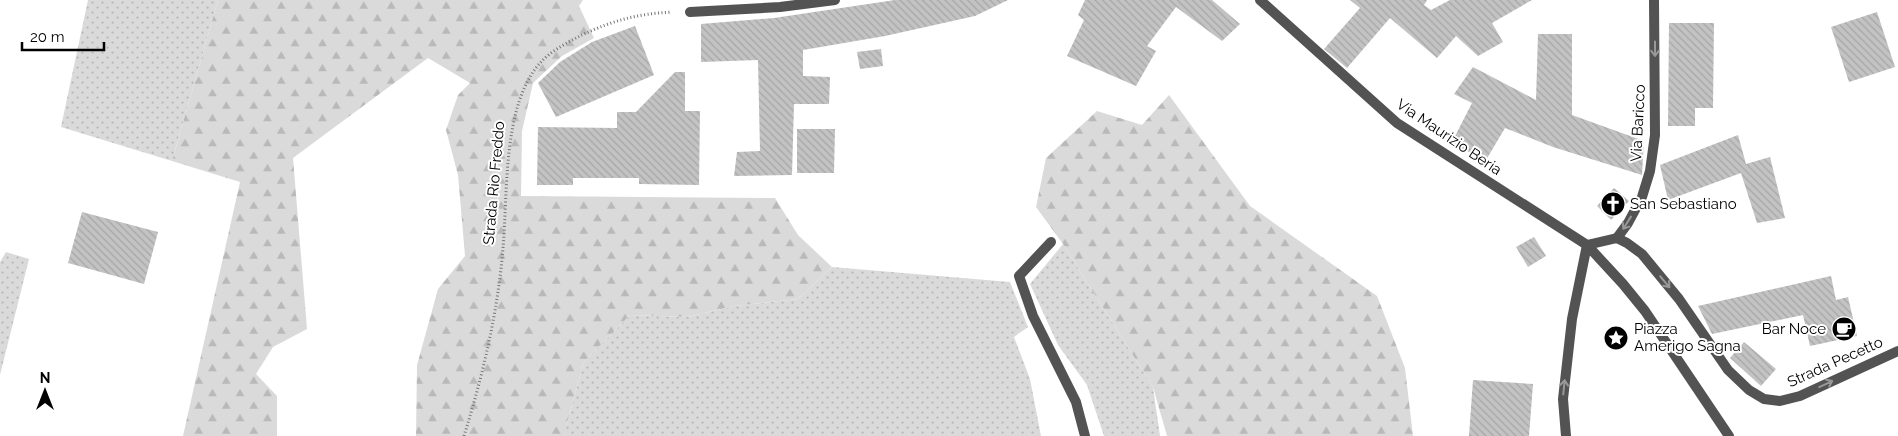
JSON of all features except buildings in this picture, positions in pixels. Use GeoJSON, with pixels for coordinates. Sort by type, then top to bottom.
{"type":"FeatureCollection","features":[{"type":"Feature","properties":{"kind":"street"},"geometry":{"type":"LineString","coordinates":[[690,12],[780,7],[835,0]]}},
{"type":"Feature","properties":{"kind":"street","name":"Via Maurizio Beria"},"geometry":{"type":"LineString","coordinates":[[1260,0],[1398,123],[1587,245]]}},
{"type":"Feature","properties":{"kind":"street","name":"Via Baricco"},"geometry":{"type":"LineString","coordinates":[[1617,238],[1628,223],[1642,197],[1650,171],[1655,135],[1654,0]]}},
{"type":"Feature","properties":{"kind":"street"},"geometry":{"type":"LineString","coordinates":[[1587,245],[1617,238]]}},
{"type":"Feature","properties":{"kind":"street","name":"Strada Pecetto"},"geometry":{"type":"LineString","coordinates":[[1617,238],[1642,254],[1680,299],[1728,370],[1749,390],[1764,399],[1780,401],[1800,396],[1898,351]]}},
{"type":"Feature","properties":{"kind":"street"},"geometry":{"type":"LineString","coordinates":[[1051,242],[1019,276],[1033,316],[1076,402],[1085,436]]}},
{"type":"Feature","properties":{"kind":"street"},"geometry":{"type":"LineString","coordinates":[[1566,436],[1563,399],[1571,328],[1587,245]]}},
{"type":"Feature","properties":{"kind":"street"},"geometry":{"type":"LineString","coordinates":[[1587,245],[1645,311],[1729,436]]}},
{"type":"Feature","properties":{"kind":"path","name":"Strada Rio Freddo"},"geometry":{"type":"LineString","coordinates":[[464,436],[476,396],[497,301],[504,248],[514,119],[525,86],[541,62],[569,41],[604,25],[628,17],[655,13],[690,12]]}},
{"type":"Feature","properties":{"kind":"green space"},"geometry":{"type":"Polygon","coordinates":[[[88,0],[218,0],[172,161],[61,127],[88,0]]]}},
{"type":"Feature","properties":{"kind":"green space"},"geometry":{"type":"Polygon","coordinates":[[[218,0],[583,0],[579,6],[594,38],[562,56],[533,83],[522,131],[521,196],[775,198],[798,235],[832,267],[798,299],[734,306],[688,317],[630,315],[584,362],[566,426],[566,436],[416,436],[417,365],[438,289],[465,256],[458,175],[446,130],[458,95],[470,83],[428,58],[293,158],[307,329],[273,347],[256,374],[277,396],[277,436],[183,436],[240,182],[172,161],[218,0]]]}},
{"type":"Feature","properties":{"kind":"green space"},"geometry":{"type":"Polygon","coordinates":[[[1169,95],[1250,206],[1377,296],[1405,368],[1413,436],[1167,436],[1153,387],[1063,244],[1036,207],[1046,158],[1097,111],[1142,125],[1169,95]]]}},
{"type":"Feature","properties":{"kind":"green space"},"geometry":{"type":"Polygon","coordinates":[[[1063,244],[1153,387],[1160,436],[1104,436],[1087,385],[1058,345],[1030,284],[1063,244]]]}},
{"type":"Feature","properties":{"kind":"green space"},"geometry":{"type":"Polygon","coordinates":[[[6,252],[29,259],[0,375],[0,262],[6,252]]]}},
{"type":"Feature","properties":{"kind":"green space"},"geometry":{"type":"Polygon","coordinates":[[[832,267],[1010,282],[1028,327],[1014,337],[1030,379],[1041,436],[566,436],[566,426],[584,362],[630,315],[688,317],[734,306],[798,299],[832,267]]]}},
{"type":"Feature","properties":{"kind":"place","name":"San Sebastiano"},"geometry":{"type":"Point","coordinates":[1613,204]}},
{"type":"Feature","properties":{"kind":"place","name":"Bar Noce"},"geometry":{"type":"Point","coordinates":[1844,329]}},
{"type":"Feature","properties":{"kind":"place","name":"Piazza Amerigo Sagna"},"geometry":{"type":"Point","coordinates":[1616,338]}}]}
